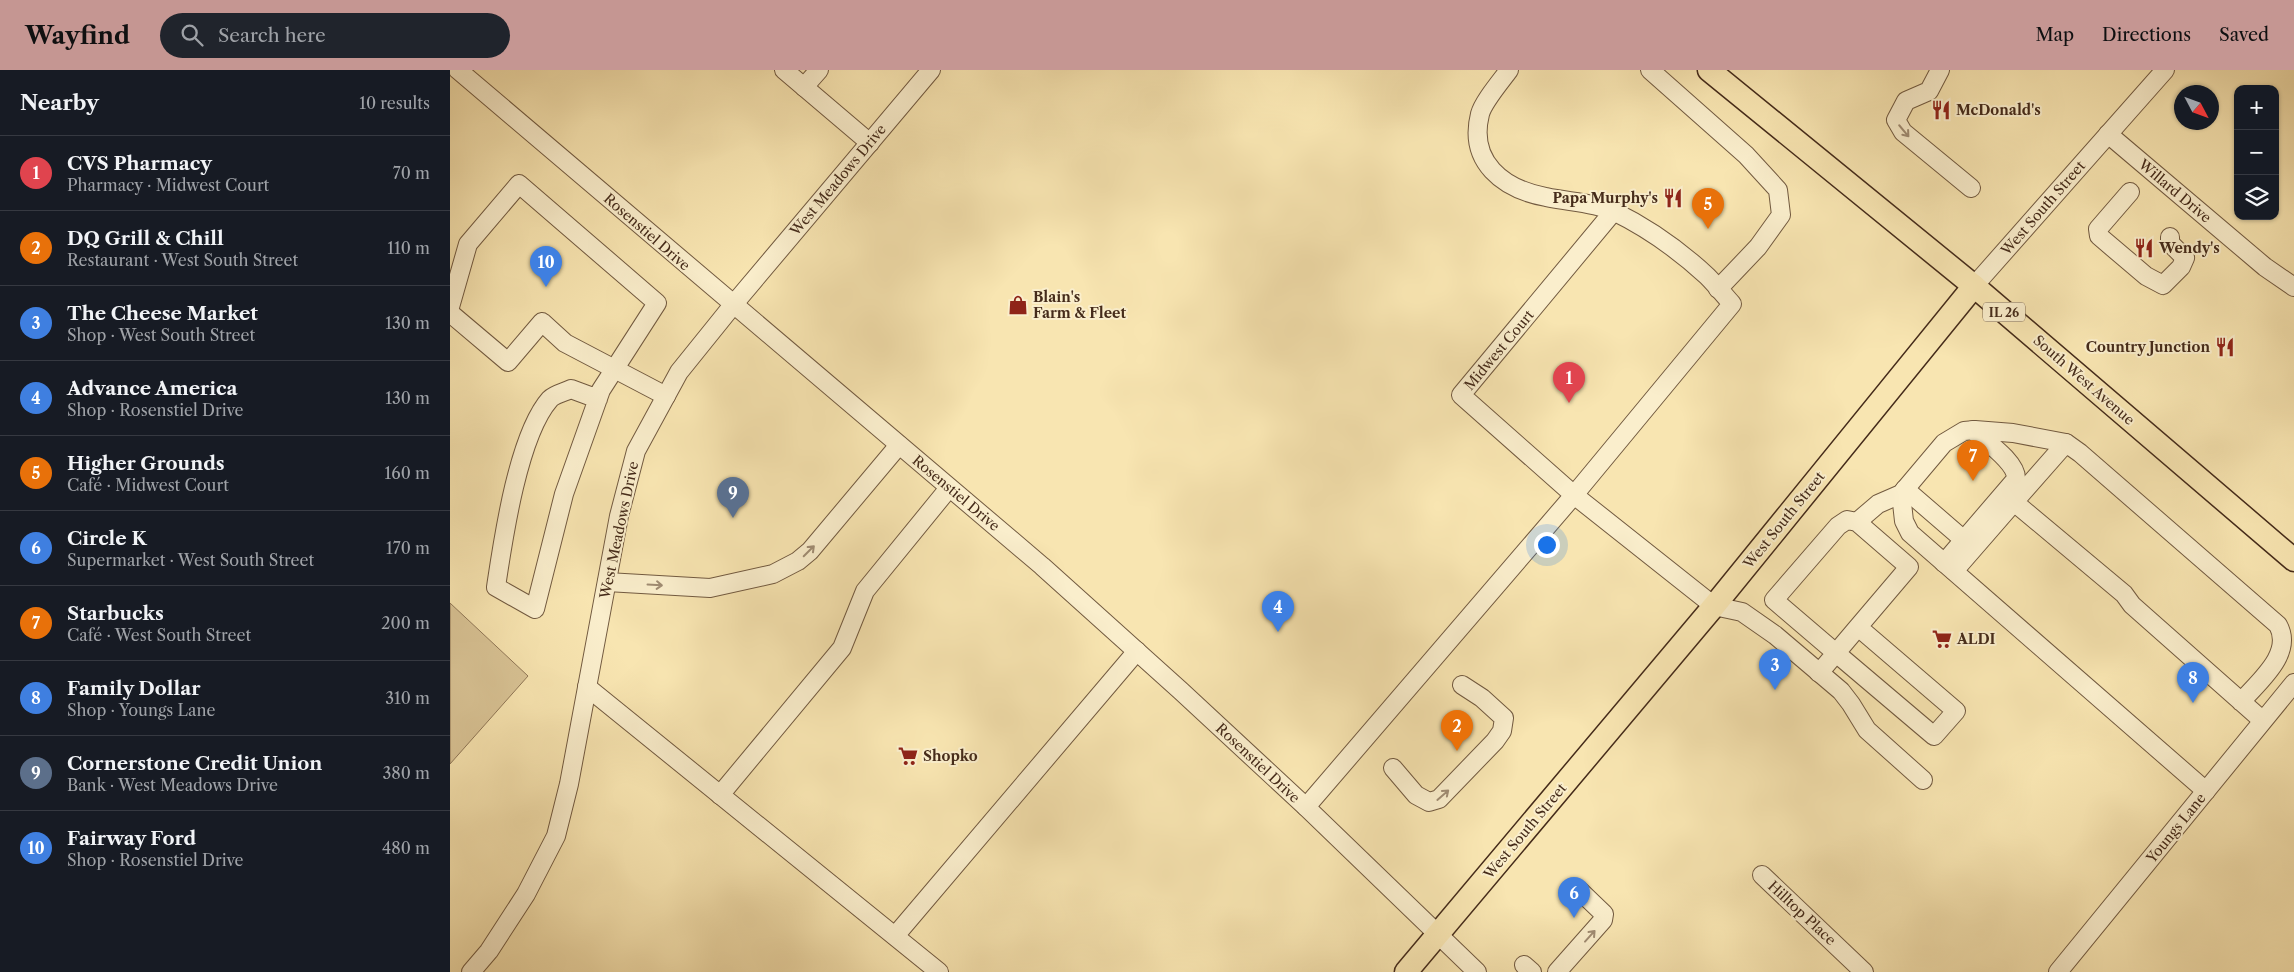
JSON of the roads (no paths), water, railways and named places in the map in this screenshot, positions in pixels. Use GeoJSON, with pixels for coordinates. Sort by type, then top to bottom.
{"type":"FeatureCollection","features":[{"type":"Feature","properties":{"kind":"main road","name":"South West Avenue"},"geometry":{"type":"LineString","coordinates":[[1710,70],[1974,286],[2294,560]]}},
{"type":"Feature","properties":{"kind":"main road","name":"West South Street"},"geometry":{"type":"LineString","coordinates":[[1406,972],[1714,606],[1974,286]]}},
{"type":"Feature","properties":{"kind":"street","name":"Rosenstiel Drive"},"geometry":{"type":"LineString","coordinates":[[458,70],[1042,566],[1306,807],[1477,972]]}},
{"type":"Feature","properties":{"kind":"street"},"geometry":{"type":"LineString","coordinates":[[784,70],[870,143]]}},
{"type":"Feature","properties":{"kind":"street"},"geometry":{"type":"LineString","coordinates":[[804,87],[819,70]]}},
{"type":"Feature","properties":{"kind":"street","name":"West Meadows Drive"},"geometry":{"type":"LineString","coordinates":[[471,972],[489,951],[526,894],[556,836],[569,784],[619,516],[636,452],[679,372],[931,70]]}},
{"type":"Feature","properties":{"kind":"street"},"geometry":{"type":"LineString","coordinates":[[1306,807],[1574,495],[1732,304],[1707,276],[1662,240],[1613,212],[1517,190],[1498,178],[1485,163],[1477,139],[1480,113],[1509,70]]}},
{"type":"Feature","properties":{"kind":"street"},"geometry":{"type":"LineString","coordinates":[[1650,70],[1746,155],[1778,190],[1781,215],[1758,247],[1718,289]]}},
{"type":"Feature","properties":{"kind":"street","name":"West South Street"},"geometry":{"type":"LineString","coordinates":[[1974,286],[2165,70]]}},
{"type":"Feature","properties":{"kind":"street"},"geometry":{"type":"LineString","coordinates":[[1939,72],[1929,91],[1906,101],[1896,120],[1903,132],[1971,188]]}},
{"type":"Feature","properties":{"kind":"street","name":"Willard Drive"},"geometry":{"type":"LineString","coordinates":[[2108,134],[2265,267],[2294,287]]}},
{"type":"Feature","properties":{"kind":"street"},"geometry":{"type":"LineString","coordinates":[[450,307],[468,244],[519,184],[657,303],[614,370],[598,400],[564,494],[535,610],[496,588],[506,522],[531,432],[551,398],[571,389],[598,400]]}},
{"type":"Feature","properties":{"kind":"street"},"geometry":{"type":"LineString","coordinates":[[2130,192],[2098,230],[2099,236],[2146,276],[2164,285],[2181,267],[2185,258],[2170,243],[2170,237]]}},
{"type":"Feature","properties":{"kind":"street","name":"Midwest Court"},"geometry":{"type":"LineString","coordinates":[[1613,212],[1461,395],[1574,495],[1714,606]]}},
{"type":"Feature","properties":{"kind":"street"},"geometry":{"type":"LineString","coordinates":[[450,313],[508,362],[542,322],[565,343],[666,396]]}},
{"type":"Feature","properties":{"kind":"street"},"geometry":{"type":"LineString","coordinates":[[1949,567],[1964,540],[2012,484],[2016,476],[2012,464],[1973,430]]}},
{"type":"Feature","properties":{"kind":"street"},"geometry":{"type":"LineString","coordinates":[[1856,522],[1878,504],[1903,491],[1944,443],[1957,434],[1973,430],[2020,434],[2066,443],[2080,453],[2278,625],[2283,641],[2279,656],[2241,702]]}},
{"type":"Feature","properties":{"kind":"street"},"geometry":{"type":"LineString","coordinates":[[1949,567],[2014,502],[2066,443]]}},
{"type":"Feature","properties":{"kind":"street"},"geometry":{"type":"LineString","coordinates":[[607,582],[710,588],[773,574],[798,561],[810,551],[899,445]]}},
{"type":"Feature","properties":{"kind":"street"},"geometry":{"type":"LineString","coordinates":[[720,795],[842,648],[865,591],[949,488]]}},
{"type":"Feature","properties":{"kind":"street"},"geometry":{"type":"LineString","coordinates":[[1903,491],[1964,540]]}},
{"type":"Feature","properties":{"kind":"street"},"geometry":{"type":"LineString","coordinates":[[1903,491],[1903,516],[1907,530],[2206,791]]}},
{"type":"Feature","properties":{"kind":"street"},"geometry":{"type":"LineString","coordinates":[[2014,502],[2124,594],[2132,605],[2262,720]]}},
{"type":"Feature","properties":{"kind":"street"},"geometry":{"type":"LineString","coordinates":[[1819,673],[1836,653],[1858,627],[1909,567],[1856,522],[1848,520],[1838,526],[1774,600],[1836,653],[1934,736],[1956,711],[1858,627]]}},
{"type":"Feature","properties":{"kind":"street"},"geometry":{"type":"LineString","coordinates":[[1714,606],[1742,612],[1759,622],[1847,697],[1867,730],[1923,780]]}},
{"type":"Feature","properties":{"kind":"street"},"geometry":{"type":"LineString","coordinates":[[895,936],[1137,651]]}},
{"type":"Feature","properties":{"kind":"street","name":"Youngs Lane"},"geometry":{"type":"LineString","coordinates":[[2058,972],[2294,683]]}},
{"type":"Feature","properties":{"kind":"street"},"geometry":{"type":"LineString","coordinates":[[1393,768],[1416,795],[1429,802],[1435,801],[1453,785],[1494,741],[1502,731],[1504,718],[1482,698],[1462,685]]}},
{"type":"Feature","properties":{"kind":"street"},"geometry":{"type":"LineString","coordinates":[[587,687],[939,972]]}},
{"type":"Feature","properties":{"kind":"street","name":"Hilltop Place"},"geometry":{"type":"LineString","coordinates":[[1762,875],[1864,972]]}},
{"type":"Feature","properties":{"kind":"street"},"geometry":{"type":"LineString","coordinates":[[1557,972],[1603,920],[1604,914],[1600,908],[1579,890]]}},
{"type":"Feature","properties":{"kind":"place","name":"McDonald's"},"geometry":{"type":"Point","coordinates":[1941,110]}},
{"type":"Feature","properties":{"kind":"place","name":"Papa Murphy's"},"geometry":{"type":"Point","coordinates":[1673,198]}},
{"type":"Feature","properties":{"kind":"place","name":"Higher Grounds"},"geometry":{"type":"Point","coordinates":[1708,229]}},
{"type":"Feature","properties":{"kind":"place","name":"Wendy's"},"geometry":{"type":"Point","coordinates":[2144,248]}},
{"type":"Feature","properties":{"kind":"place","name":"Fairway Ford"},"geometry":{"type":"Point","coordinates":[546,287]}},
{"type":"Feature","properties":{"kind":"place","name":"Blain's Farm & Fleet"},"geometry":{"type":"Point","coordinates":[1018,305]}},
{"type":"Feature","properties":{"kind":"place","name":"Country Junction"},"geometry":{"type":"Point","coordinates":[2225,347]}},
{"type":"Feature","properties":{"kind":"place","name":"CVS Pharmacy"},"geometry":{"type":"Point","coordinates":[1569,403]}},
{"type":"Feature","properties":{"kind":"place","name":"Starbucks"},"geometry":{"type":"Point","coordinates":[1973,481]}},
{"type":"Feature","properties":{"kind":"place","name":"Cornerstone Credit Union"},"geometry":{"type":"Point","coordinates":[733,518]}},
{"type":"Feature","properties":{"kind":"place","name":"Advance America"},"geometry":{"type":"Point","coordinates":[1278,632]}},
{"type":"Feature","properties":{"kind":"place","name":"ALDI"},"geometry":{"type":"Point","coordinates":[1942,639]}},
{"type":"Feature","properties":{"kind":"place","name":"The Cheese Market"},"geometry":{"type":"Point","coordinates":[1775,690]}},
{"type":"Feature","properties":{"kind":"place","name":"Family Dollar"},"geometry":{"type":"Point","coordinates":[2193,703]}},
{"type":"Feature","properties":{"kind":"place","name":"DQ Grill & Chill"},"geometry":{"type":"Point","coordinates":[1457,751]}},
{"type":"Feature","properties":{"kind":"place","name":"Shopko"},"geometry":{"type":"Point","coordinates":[908,756]}},
{"type":"Feature","properties":{"kind":"place","name":"Circle K"},"geometry":{"type":"Point","coordinates":[1574,918]}}]}
